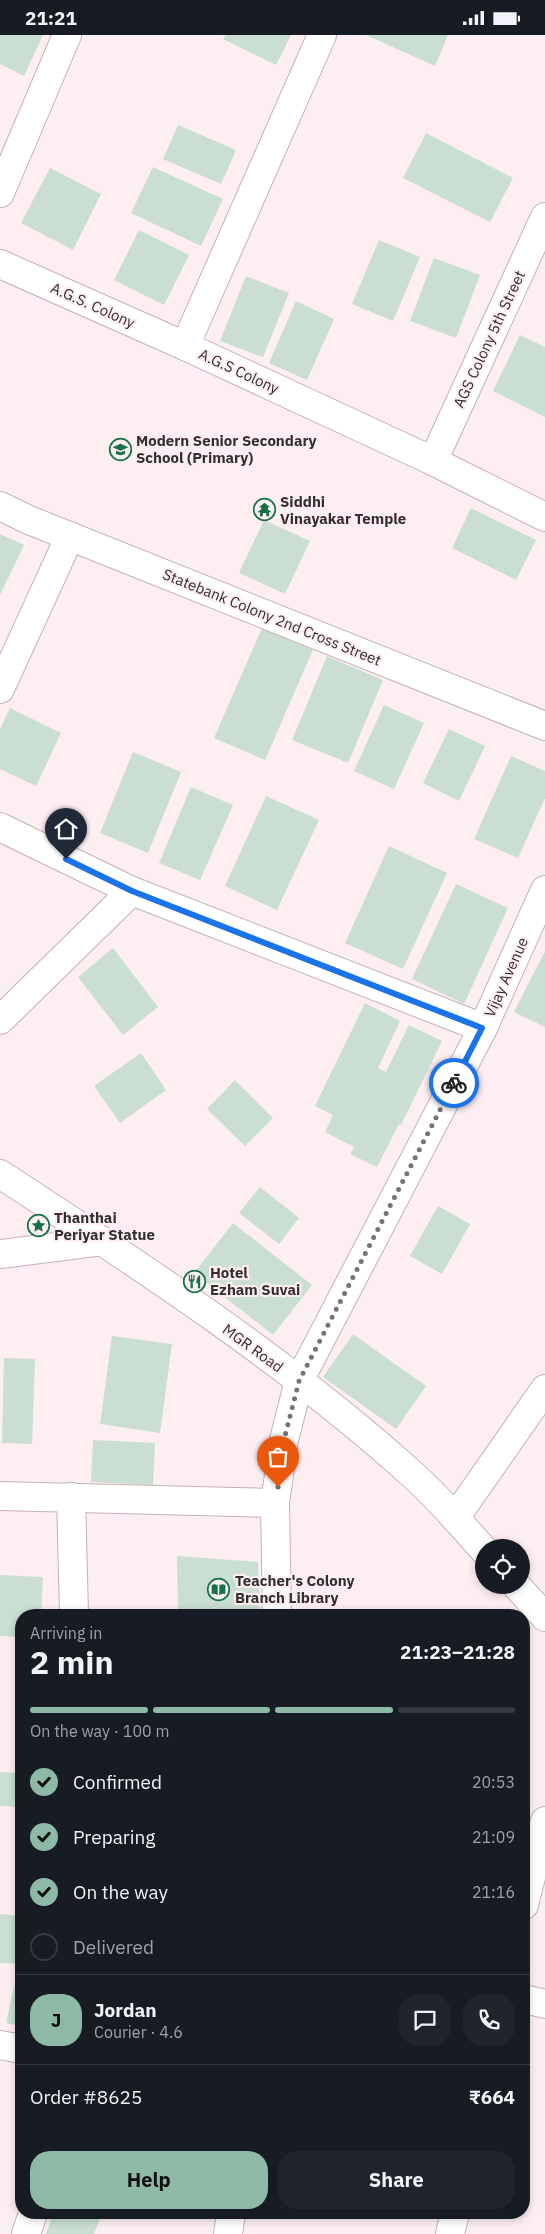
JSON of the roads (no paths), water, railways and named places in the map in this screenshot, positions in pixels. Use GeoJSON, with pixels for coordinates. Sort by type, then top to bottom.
{"type":"FeatureCollection","features":[{"type":"Feature","properties":{"kind":"street"},"geometry":{"type":"LineString","coordinates":[[0,193],[67,35]]}},
{"type":"Feature","properties":{"kind":"street","name":"A.G.S Colony"},"geometry":{"type":"LineString","coordinates":[[322,35],[185,346],[433,461],[545,517]]}},
{"type":"Feature","properties":{"kind":"street","name":"AGS Colony 5th Street"},"geometry":{"type":"LineString","coordinates":[[433,461],[545,217]]}},
{"type":"Feature","properties":{"kind":"street","name":"A.G.S. Colony"},"geometry":{"type":"LineString","coordinates":[[0,264],[185,346]]}},
{"type":"Feature","properties":{"kind":"street","name":"Statebank Colony 2nd Cross Street"},"geometry":{"type":"LineString","coordinates":[[0,506],[70,537],[545,726]]}},
{"type":"Feature","properties":{"kind":"street"},"geometry":{"type":"LineString","coordinates":[[0,689],[70,537]]}},
{"type":"Feature","properties":{"kind":"street"},"geometry":{"type":"LineString","coordinates":[[0,827],[132,891],[482,1028]]}},
{"type":"Feature","properties":{"kind":"street","name":"Vijay Avenue"},"geometry":{"type":"LineString","coordinates":[[277,1609],[276,1503],[284,1440],[299,1381],[482,1028],[545,890]]}},
{"type":"Feature","properties":{"kind":"street"},"geometry":{"type":"LineString","coordinates":[[0,1020],[132,891]]}},
{"type":"Feature","properties":{"kind":"street","name":"MGR Road"},"geometry":{"type":"LineString","coordinates":[[0,1174],[103,1241],[299,1381],[408,1470],[475,1540]]}},
{"type":"Feature","properties":{"kind":"street"},"geometry":{"type":"LineString","coordinates":[[0,1254],[103,1241]]}},
{"type":"Feature","properties":{"kind":"street"},"geometry":{"type":"LineString","coordinates":[[455,1518],[545,1389]]}},
{"type":"Feature","properties":{"kind":"street"},"geometry":{"type":"LineString","coordinates":[[0,1496],[276,1503]]}},
{"type":"Feature","properties":{"kind":"street"},"geometry":{"type":"LineString","coordinates":[[72,1497],[74,1609]]}},
{"type":"Feature","properties":{"kind":"street"},"geometry":{"type":"LineString","coordinates":[[524,1594],[545,1617]]}},
{"type":"Feature","properties":{"kind":"street"},"geometry":{"type":"LineString","coordinates":[[530,1881],[545,1821]]}},
{"type":"Feature","properties":{"kind":"street"},"geometry":{"type":"LineString","coordinates":[[530,2000],[545,2004]]}},
{"type":"Feature","properties":{"kind":"street"},"geometry":{"type":"LineString","coordinates":[[0,2045],[15,2048]]}},
{"type":"Feature","properties":{"kind":"street"},"geometry":{"type":"LineString","coordinates":[[26,2234],[31,2219]]}},
{"type":"Feature","properties":{"kind":"street"},"geometry":{"type":"LineString","coordinates":[[228,2234],[230,2219]]}},
{"type":"Feature","properties":{"kind":"place","name":"Modern Senior Secondary School (Primary)"},"geometry":{"type":"Point","coordinates":[120,449]}},
{"type":"Feature","properties":{"kind":"place","name":"Siddhi Vinayakar Temple"},"geometry":{"type":"Point","coordinates":[264,510]}},
{"type":"Feature","properties":{"kind":"place","name":"Thanthai Periyar Statue"},"geometry":{"type":"Point","coordinates":[38,1226]}},
{"type":"Feature","properties":{"kind":"place","name":"Hotel Ezham Suvai"},"geometry":{"type":"Point","coordinates":[194,1281]}},
{"type":"Feature","properties":{"kind":"place","name":"Teacher's Colony Branch Library"},"geometry":{"type":"Point","coordinates":[219,1589]}}]}
